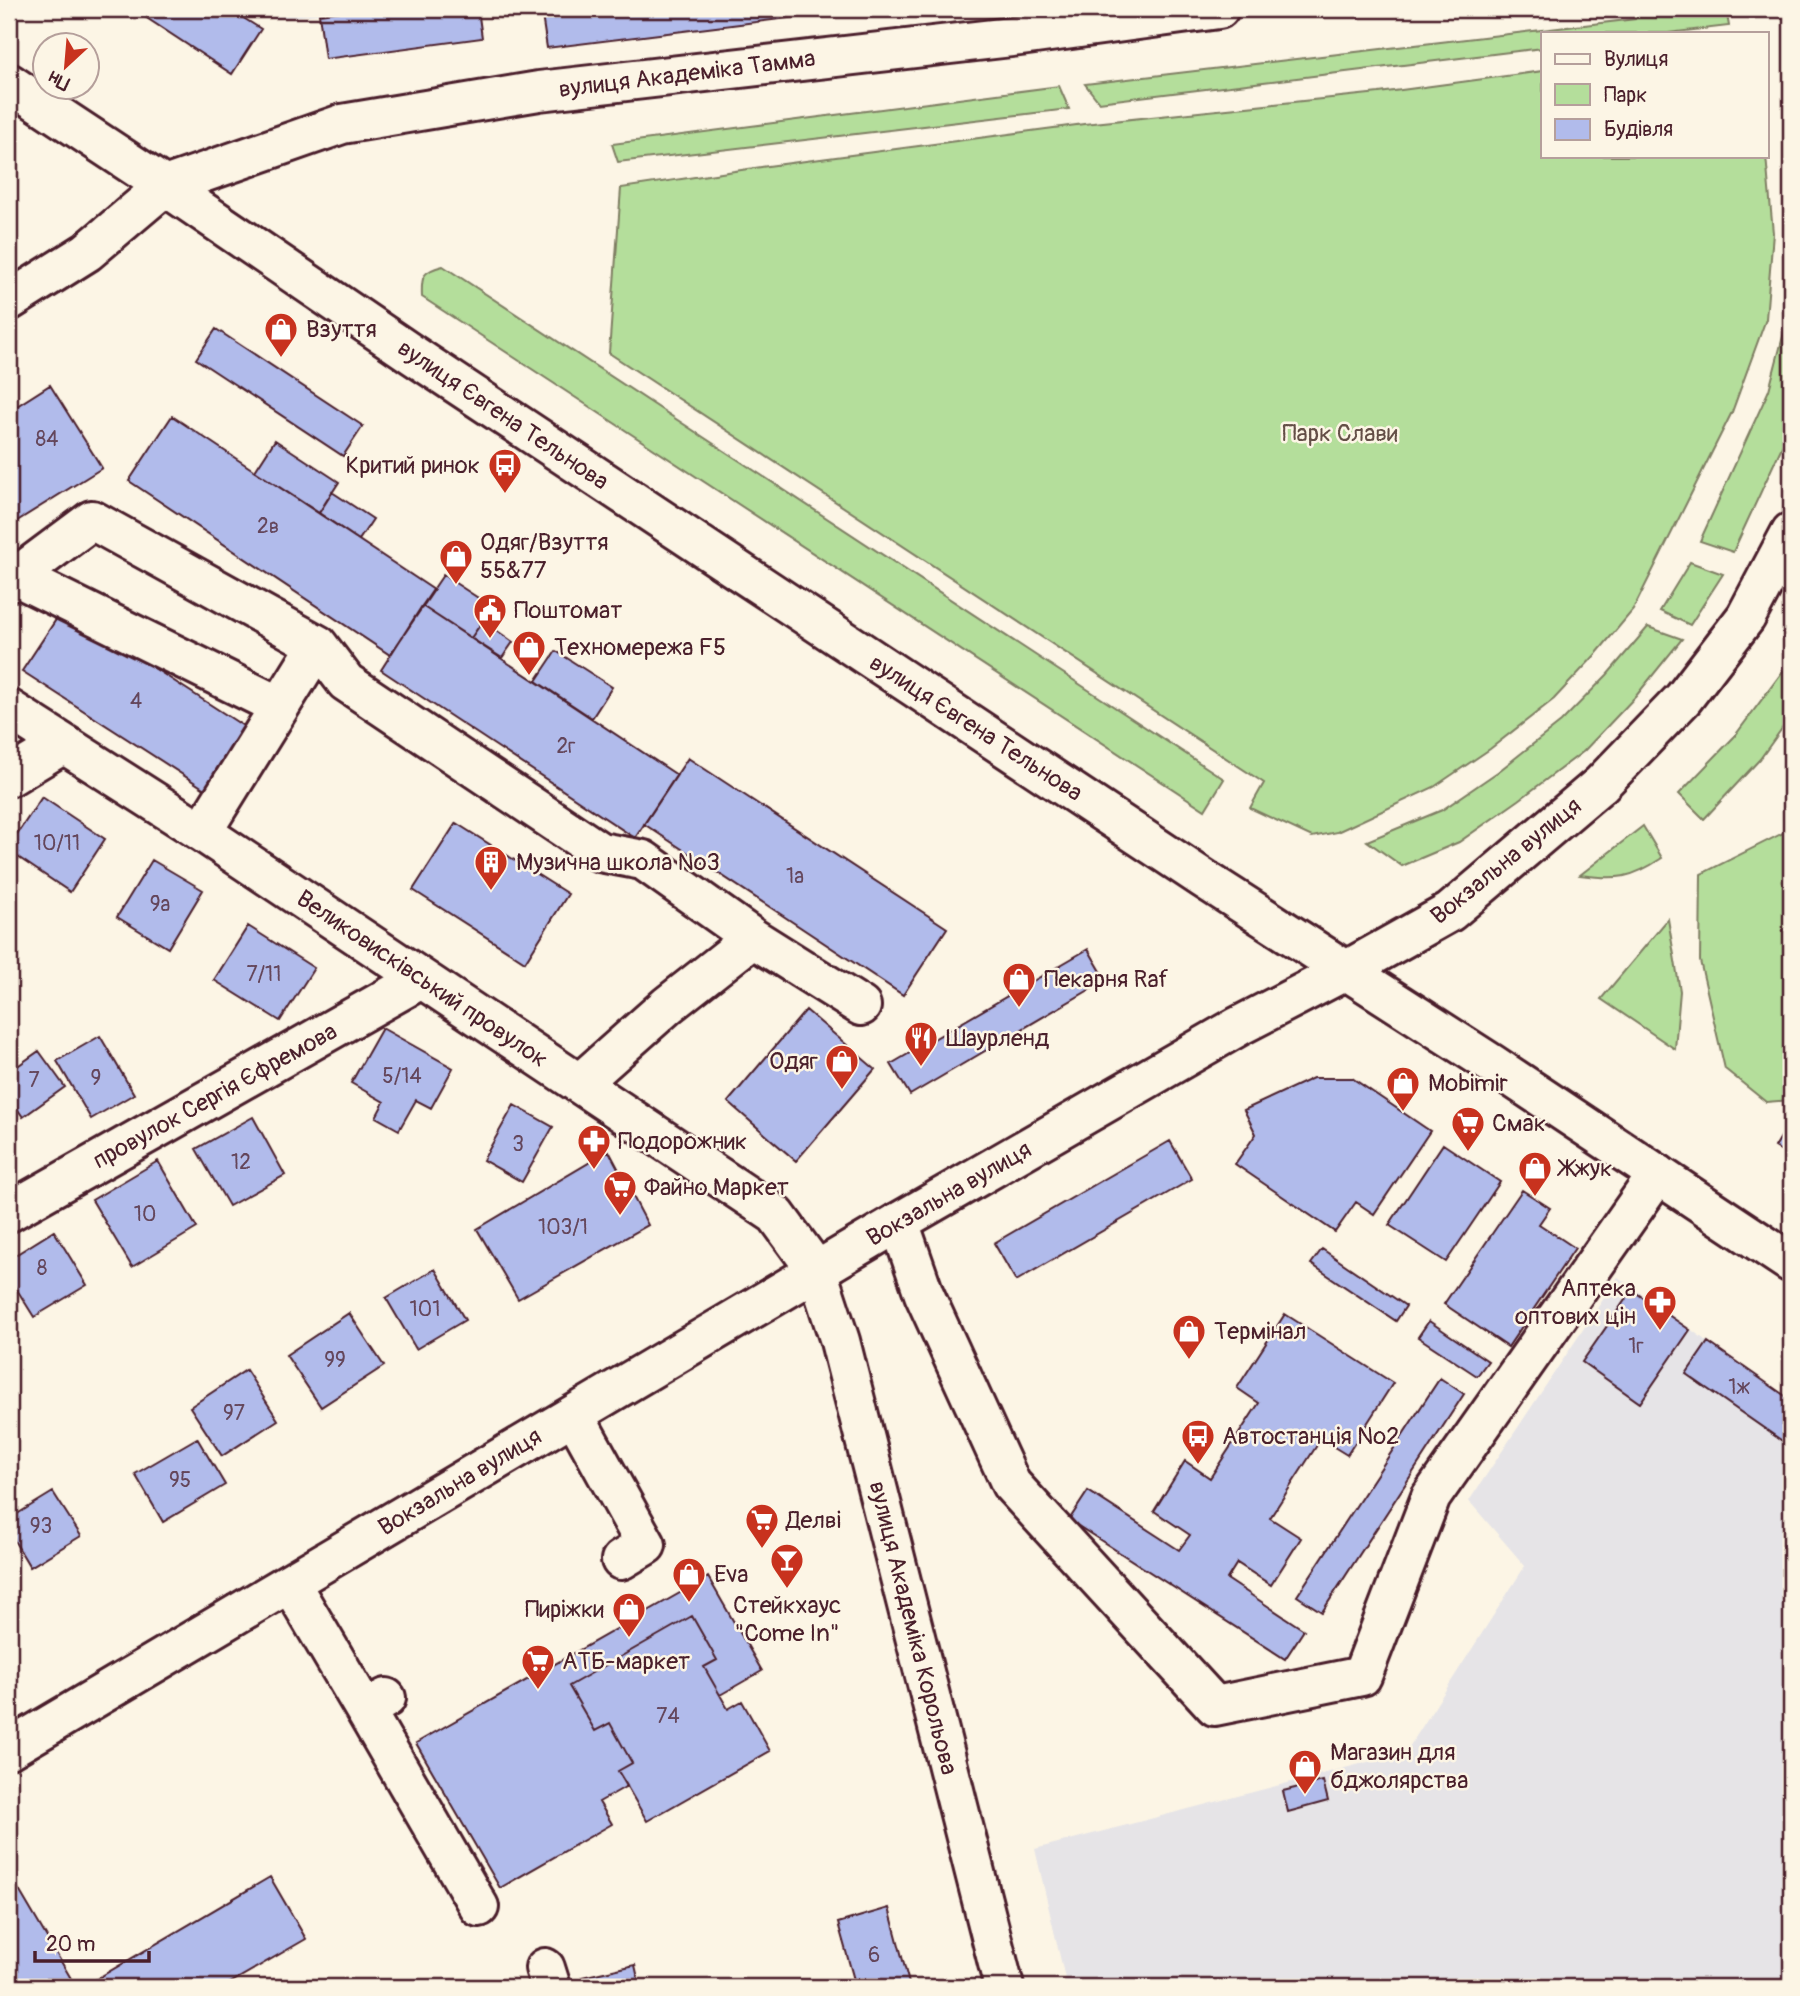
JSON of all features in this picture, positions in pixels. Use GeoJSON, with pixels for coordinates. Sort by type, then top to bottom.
{"type":"FeatureCollection","features":[{"type":"Feature","properties":{"kind":"main road","name":"вулиця Академіка Тамма"},"geometry":{"type":"LineString","coordinates":[[165,186],[342,124],[539,91],[1006,37],[1219,9]]}},
{"type":"Feature","properties":{"kind":"main road","name":"вулиця Євгена Тельнова"},"geometry":{"type":"LineString","coordinates":[[9,83],[413,355],[1791,1263]]}},
{"type":"Feature","properties":{"kind":"main road"},"geometry":{"type":"LineString","coordinates":[[9,301],[87,252],[165,186]]}},
{"type":"Feature","properties":{"kind":"main road"},"geometry":{"type":"LineString","coordinates":[[279,706],[13,580],[92,520],[318,645],[346,682],[600,852],[643,860],[752,938],[861,1006]]}},
{"type":"Feature","properties":{"kind":"main road","name":"Вокзальна вулиця"},"geometry":{"type":"LineString","coordinates":[[9,1749],[899,1222],[1239,1026],[1450,912],[1517,858],[1601,784],[1683,699],[1746,617],[1791,532]]}},
{"type":"Feature","properties":{"kind":"main road"},"geometry":{"type":"LineString","coordinates":[[202,832],[318,645]]}},
{"type":"Feature","properties":{"kind":"main road","name":"Великовисківський провулок"},"geometry":{"type":"LineString","coordinates":[[9,709],[202,832],[776,1215],[817,1271]]}},
{"type":"Feature","properties":{"kind":"main road"},"geometry":{"type":"LineString","coordinates":[[9,777],[62,745]]}},
{"type":"Feature","properties":{"kind":"main road"},"geometry":{"type":"LineString","coordinates":[[579,1084],[668,1005],[752,938]]}},
{"type":"Feature","properties":{"kind":"main road","name":"провулок Сергія Єфремова"},"geometry":{"type":"LineString","coordinates":[[9,1212],[421,979]]}},
{"type":"Feature","properties":{"kind":"main road"},"geometry":{"type":"LineString","coordinates":[[899,1222],[924,1294],[1011,1485],[1215,1706],[1362,1676],[1431,1497],[1658,1174]]}},
{"type":"Feature","properties":{"kind":"main road","name":"вулиця Академіка Корольова"},"geometry":{"type":"LineString","coordinates":[[817,1271],[840,1341],[1004,1987]]}},
{"type":"Feature","properties":{"kind":"main road"},"geometry":{"type":"LineString","coordinates":[[574,1415],[646,1545],[621,1560]]}},
{"type":"Feature","properties":{"kind":"main road"},"geometry":{"type":"LineString","coordinates":[[290,1583],[375,1704],[479,1907]]}},
{"type":"Feature","properties":{"kind":"shaded area"},"geometry":{"type":"Polygon","coordinates":[[[259,9],[358,9],[274,19],[259,9]]]}},
{"type":"Feature","properties":{"kind":"shaded area"},"geometry":{"type":"Polygon","coordinates":[[[1618,1277],[1791,1402],[1791,1987],[1067,1987],[1035,1849],[1406,1752],[1525,1566],[1469,1501],[1618,1277]]]}},
{"type":"Feature","properties":{"kind":"green space"},"geometry":{"type":"Polygon","coordinates":[[[1635,9],[1726,9],[1729,26],[1677,32],[1541,32],[1541,48],[1099,102],[1085,84],[1635,19],[1635,9]]]}},
{"type":"Feature","properties":{"kind":"green space","name":"Парк Слави"},"geometry":{"type":"Polygon","coordinates":[[[1541,71],[1541,158],[1766,158],[1773,233],[1766,319],[1732,412],[1633,610],[1554,699],[1490,749],[1434,787],[1337,832],[1312,837],[1250,808],[1264,783],[609,353],[621,188],[1084,124],[1379,93],[1541,71]]]}},
{"type":"Feature","properties":{"kind":"green space"},"geometry":{"type":"Polygon","coordinates":[[[1059,86],[1069,109],[618,162],[612,144],[1059,86]]]}},
{"type":"Feature","properties":{"kind":"green space"},"geometry":{"type":"Polygon","coordinates":[[[443,266],[1224,779],[1205,810],[422,297],[424,276],[443,266]]]}},
{"type":"Feature","properties":{"kind":"green space"},"geometry":{"type":"Polygon","coordinates":[[[1791,267],[1791,427],[1733,552],[1700,541],[1769,390],[1787,321],[1791,267]]]}},
{"type":"Feature","properties":{"kind":"green space"},"geometry":{"type":"Polygon","coordinates":[[[1690,562],[1723,574],[1690,625],[1660,611],[1690,562]]]}},
{"type":"Feature","properties":{"kind":"green space"},"geometry":{"type":"Polygon","coordinates":[[[1648,627],[1682,639],[1636,696],[1584,751],[1459,842],[1402,866],[1367,841],[1442,810],[1499,771],[1561,722],[1607,675],[1648,627]]]}},
{"type":"Feature","properties":{"kind":"green space"},"geometry":{"type":"Polygon","coordinates":[[[1783,671],[1791,674],[1791,716],[1760,759],[1704,819],[1679,794],[1734,737],[1783,671]]]}},
{"type":"Feature","properties":{"kind":"green space"},"geometry":{"type":"Polygon","coordinates":[[[1643,826],[1662,858],[1623,876],[1580,875],[1643,826]]]}},
{"type":"Feature","properties":{"kind":"green space"},"geometry":{"type":"Polygon","coordinates":[[[1791,829],[1791,1100],[1766,1102],[1725,1069],[1700,961],[1701,874],[1791,829]]]}},
{"type":"Feature","properties":{"kind":"green space"},"geometry":{"type":"Polygon","coordinates":[[[1668,919],[1680,991],[1675,1049],[1601,999],[1668,919]]]}},
{"type":"Feature","properties":{"kind":"building"},"geometry":{"type":"Polygon","coordinates":[[[133,9],[229,9],[261,29],[232,74],[133,9]]]}},
{"type":"Feature","properties":{"kind":"building"},"geometry":{"type":"Polygon","coordinates":[[[358,9],[478,9],[482,38],[325,59],[319,14],[358,9]]]}},
{"type":"Feature","properties":{"kind":"building"},"geometry":{"type":"Polygon","coordinates":[[[541,9],[861,9],[547,48],[541,9]]]}},
{"type":"Feature","properties":{"kind":"building"},"geometry":{"type":"Polygon","coordinates":[[[216,329],[363,426],[343,456],[196,359],[216,329]]]}},
{"type":"Feature","properties":{"kind":"building"},"geometry":{"type":"Polygon","coordinates":[[[50,385],[102,468],[9,526],[9,411],[50,385]]]}},
{"type":"Feature","properties":{"kind":"building"},"geometry":{"type":"Polygon","coordinates":[[[172,416],[434,590],[390,655],[129,481],[172,416]]]}},
{"type":"Feature","properties":{"kind":"building"},"geometry":{"type":"Polygon","coordinates":[[[275,440],[339,482],[319,513],[255,471],[275,440]]]}},
{"type":"Feature","properties":{"kind":"building"},"geometry":{"type":"Polygon","coordinates":[[[332,492],[373,519],[359,540],[319,513],[332,492]]]}},
{"type":"Feature","properties":{"kind":"building"},"geometry":{"type":"Polygon","coordinates":[[[443,575],[492,607],[471,638],[422,606],[443,575]]]}},
{"type":"Feature","properties":{"kind":"building"},"geometry":{"type":"Polygon","coordinates":[[[422,606],[677,775],[635,838],[381,670],[422,606]]]}},
{"type":"Feature","properties":{"kind":"building"},"geometry":{"type":"Polygon","coordinates":[[[63,609],[251,731],[211,793],[22,671],[63,609]]]}},
{"type":"Feature","properties":{"kind":"building"},"geometry":{"type":"Polygon","coordinates":[[[483,621],[513,642],[502,658],[471,638],[483,621]]]}},
{"type":"Feature","properties":{"kind":"building"},"geometry":{"type":"Polygon","coordinates":[[[556,651],[612,687],[592,718],[536,681],[556,651]]]}},
{"type":"Feature","properties":{"kind":"building"},"geometry":{"type":"Polygon","coordinates":[[[688,758],[947,928],[903,995],[644,824],[688,758]]]}},
{"type":"Feature","properties":{"kind":"building"},"geometry":{"type":"Polygon","coordinates":[[[42,797],[105,839],[70,892],[9,851],[9,846],[42,797]]]}},
{"type":"Feature","properties":{"kind":"building","name":"Музична школа №3"},"geometry":{"type":"Polygon","coordinates":[[[456,823],[568,894],[525,962],[413,890],[456,823]]]}},
{"type":"Feature","properties":{"kind":"building"},"geometry":{"type":"Polygon","coordinates":[[[152,860],[203,890],[168,948],[117,917],[152,860]]]}},
{"type":"Feature","properties":{"kind":"building"},"geometry":{"type":"Polygon","coordinates":[[[248,926],[314,968],[280,1021],[214,980],[248,926]]]}},
{"type":"Feature","properties":{"kind":"building"},"geometry":{"type":"Polygon","coordinates":[[[1088,949],[1106,980],[910,1095],[891,1064],[1088,949]]]}},
{"type":"Feature","properties":{"kind":"building"},"geometry":{"type":"Polygon","coordinates":[[[806,1010],[875,1069],[796,1161],[728,1102],[806,1010]]]}},
{"type":"Feature","properties":{"kind":"building"},"geometry":{"type":"Polygon","coordinates":[[[382,1028],[453,1068],[431,1108],[416,1100],[399,1130],[376,1117],[384,1102],[351,1083],[382,1028]]]}},
{"type":"Feature","properties":{"kind":"building"},"geometry":{"type":"Polygon","coordinates":[[[100,1036],[134,1094],[91,1119],[57,1061],[100,1036]]]}},
{"type":"Feature","properties":{"kind":"building"},"geometry":{"type":"Polygon","coordinates":[[[39,1051],[65,1087],[23,1117],[9,1097],[9,1072],[39,1051]]]}},
{"type":"Feature","properties":{"kind":"building"},"geometry":{"type":"Polygon","coordinates":[[[1313,1078],[1352,1078],[1430,1131],[1374,1214],[1356,1202],[1335,1232],[1235,1164],[1256,1134],[1244,1110],[1313,1078]]]}},
{"type":"Feature","properties":{"kind":"building"},"geometry":{"type":"Polygon","coordinates":[[[514,1105],[553,1127],[522,1182],[483,1160],[514,1105]]]}},
{"type":"Feature","properties":{"kind":"building"},"geometry":{"type":"Polygon","coordinates":[[[253,1117],[285,1175],[229,1206],[196,1149],[253,1117]]]}},
{"type":"Feature","properties":{"kind":"building"},"geometry":{"type":"Polygon","coordinates":[[[1787,1127],[1791,1130],[1791,1162],[1775,1147],[1787,1127]]]}},
{"type":"Feature","properties":{"kind":"building"},"geometry":{"type":"Polygon","coordinates":[[[1170,1141],[1192,1179],[1016,1281],[994,1243],[1170,1141]]]}},
{"type":"Feature","properties":{"kind":"building"},"geometry":{"type":"Polygon","coordinates":[[[1443,1144],[1500,1182],[1446,1262],[1389,1225],[1443,1144]]]}},
{"type":"Feature","properties":{"kind":"building"},"geometry":{"type":"Polygon","coordinates":[[[609,1151],[648,1225],[518,1299],[477,1229],[609,1151]]]}},
{"type":"Feature","properties":{"kind":"building"},"geometry":{"type":"Polygon","coordinates":[[[158,1161],[197,1228],[132,1267],[92,1200],[158,1161]]]}},
{"type":"Feature","properties":{"kind":"building"},"geometry":{"type":"Polygon","coordinates":[[[1522,1190],[1550,1208],[1539,1224],[1575,1248],[1508,1347],[1444,1304],[1522,1190]]]}},
{"type":"Feature","properties":{"kind":"building"},"geometry":{"type":"Polygon","coordinates":[[[54,1231],[87,1285],[34,1317],[9,1277],[9,1259],[54,1231]]]}},
{"type":"Feature","properties":{"kind":"building"},"geometry":{"type":"Polygon","coordinates":[[[1322,1249],[1406,1306],[1396,1321],[1311,1264],[1322,1249]]]}},
{"type":"Feature","properties":{"kind":"building"},"geometry":{"type":"Polygon","coordinates":[[[435,1269],[465,1320],[416,1349],[386,1298],[435,1269]]]}},
{"type":"Feature","properties":{"kind":"building"},"geometry":{"type":"Polygon","coordinates":[[[1632,1290],[1690,1330],[1640,1403],[1582,1362],[1632,1290]]]}},
{"type":"Feature","properties":{"kind":"building"},"geometry":{"type":"Polygon","coordinates":[[[349,1313],[384,1366],[321,1407],[286,1355],[349,1313]]]}},
{"type":"Feature","properties":{"kind":"building"},"geometry":{"type":"Polygon","coordinates":[[[1285,1314],[1393,1383],[1347,1455],[1321,1439],[1270,1518],[1301,1538],[1271,1585],[1237,1563],[1227,1579],[1304,1630],[1285,1659],[1069,1520],[1088,1491],[1179,1550],[1190,1535],[1154,1511],[1185,1461],[1210,1478],[1259,1403],[1237,1388],[1285,1314]]]}},
{"type":"Feature","properties":{"kind":"building"},"geometry":{"type":"Polygon","coordinates":[[[1429,1321],[1488,1361],[1477,1376],[1418,1337],[1429,1321]]]}},
{"type":"Feature","properties":{"kind":"building"},"geometry":{"type":"Polygon","coordinates":[[[1708,1342],[1791,1400],[1791,1447],[1686,1374],[1708,1342]]]}},
{"type":"Feature","properties":{"kind":"building"},"geometry":{"type":"Polygon","coordinates":[[[246,1370],[278,1420],[222,1456],[190,1407],[246,1370]]]}},
{"type":"Feature","properties":{"kind":"building"},"geometry":{"type":"Polygon","coordinates":[[[1440,1378],[1464,1394],[1322,1612],[1297,1596],[1440,1378]]]}},
{"type":"Feature","properties":{"kind":"building"},"geometry":{"type":"Polygon","coordinates":[[[197,1438],[225,1485],[163,1522],[135,1474],[197,1438]]]}},
{"type":"Feature","properties":{"kind":"building"},"geometry":{"type":"Polygon","coordinates":[[[53,1492],[81,1536],[30,1567],[9,1532],[9,1519],[53,1492]]]}},
{"type":"Feature","properties":{"kind":"building"},"geometry":{"type":"Polygon","coordinates":[[[708,1577],[762,1671],[720,1695],[704,1667],[717,1660],[692,1616],[569,1686],[595,1731],[610,1723],[632,1763],[618,1771],[627,1786],[599,1802],[612,1824],[500,1888],[416,1743],[708,1577]]]}},
{"type":"Feature","properties":{"kind":"building"},"geometry":{"type":"Polygon","coordinates":[[[692,1616],[717,1660],[704,1667],[728,1709],[742,1701],[770,1751],[647,1821],[618,1771],[632,1763],[610,1723],[595,1731],[569,1686],[692,1616]]]}},
{"type":"Feature","properties":{"kind":"building","name":"Магазин для бджолярства"},"geometry":{"type":"Polygon","coordinates":[[[1323,1781],[1328,1801],[1288,1812],[1283,1791],[1323,1781]]]}},
{"type":"Feature","properties":{"kind":"building"},"geometry":{"type":"Polygon","coordinates":[[[9,1873],[76,1987],[9,1987],[9,1873]]]}},
{"type":"Feature","properties":{"kind":"building"},"geometry":{"type":"Polygon","coordinates":[[[270,1877],[306,1939],[223,1987],[83,1987],[270,1877]]]}},
{"type":"Feature","properties":{"kind":"building"},"geometry":{"type":"Polygon","coordinates":[[[889,1908],[910,1987],[856,1987],[838,1923],[889,1908]]]}},
{"type":"Feature","properties":{"kind":"building"},"geometry":{"type":"Polygon","coordinates":[[[635,1965],[640,1987],[585,1987],[582,1977],[635,1965]]]}},
{"type":"Feature","properties":{"kind":"place","name":"Взуття"},"geometry":{"type":"Point","coordinates":[281,359]}},
{"type":"Feature","properties":{"kind":"place","name":"Критий ринок"},"geometry":{"type":"Point","coordinates":[505,495]}},
{"type":"Feature","properties":{"kind":"place","name":"Одяг/Взуття 55&77"},"geometry":{"type":"Point","coordinates":[456,586]}},
{"type":"Feature","properties":{"kind":"place","name":"Поштомат"},"geometry":{"type":"Point","coordinates":[490,640]}},
{"type":"Feature","properties":{"kind":"place","name":"Техномережа F5"},"geometry":{"type":"Point","coordinates":[529,677]}},
{"type":"Feature","properties":{"kind":"place","name":"Музична школа №3"},"geometry":{"type":"Point","coordinates":[491,892]}},
{"type":"Feature","properties":{"kind":"place","name":"Пекарня Raf"},"geometry":{"type":"Point","coordinates":[1019,1009]}},
{"type":"Feature","properties":{"kind":"place","name":"Шаурленд"},"geometry":{"type":"Point","coordinates":[921,1068]}},
{"type":"Feature","properties":{"kind":"place","name":"Одяг"},"geometry":{"type":"Point","coordinates":[842,1091]}},
{"type":"Feature","properties":{"kind":"place","name":"Mobimir"},"geometry":{"type":"Point","coordinates":[1403,1113]}},
{"type":"Feature","properties":{"kind":"place","name":"Смак"},"geometry":{"type":"Point","coordinates":[1468,1153]}},
{"type":"Feature","properties":{"kind":"place","name":"Подорожник"},"geometry":{"type":"Point","coordinates":[594,1171]}},
{"type":"Feature","properties":{"kind":"place","name":"Жжук"},"geometry":{"type":"Point","coordinates":[1535,1198]}},
{"type":"Feature","properties":{"kind":"place","name":"Файно Маркет"},"geometry":{"type":"Point","coordinates":[620,1217]}},
{"type":"Feature","properties":{"kind":"place","name":"Аптека оптових цін"},"geometry":{"type":"Point","coordinates":[1660,1332]}},
{"type":"Feature","properties":{"kind":"place","name":"Термінал"},"geometry":{"type":"Point","coordinates":[1189,1361]}},
{"type":"Feature","properties":{"kind":"place","name":"Автостанція №2"},"geometry":{"type":"Point","coordinates":[1198,1466]}},
{"type":"Feature","properties":{"kind":"place","name":"Делві"},"geometry":{"type":"Point","coordinates":[762,1550]}},
{"type":"Feature","properties":{"kind":"place","name":"Стейкхаус \"Come In\""},"geometry":{"type":"Point","coordinates":[787,1590]}},
{"type":"Feature","properties":{"kind":"place","name":"Eva"},"geometry":{"type":"Point","coordinates":[689,1604]}},
{"type":"Feature","properties":{"kind":"place","name":"Пиріжки"},"geometry":{"type":"Point","coordinates":[629,1639]}},
{"type":"Feature","properties":{"kind":"place","name":"АТБ-маркет"},"geometry":{"type":"Point","coordinates":[538,1691]}},
{"type":"Feature","properties":{"kind":"place","name":"Магазин для бджолярства"},"geometry":{"type":"Point","coordinates":[1305,1796]}}]}
